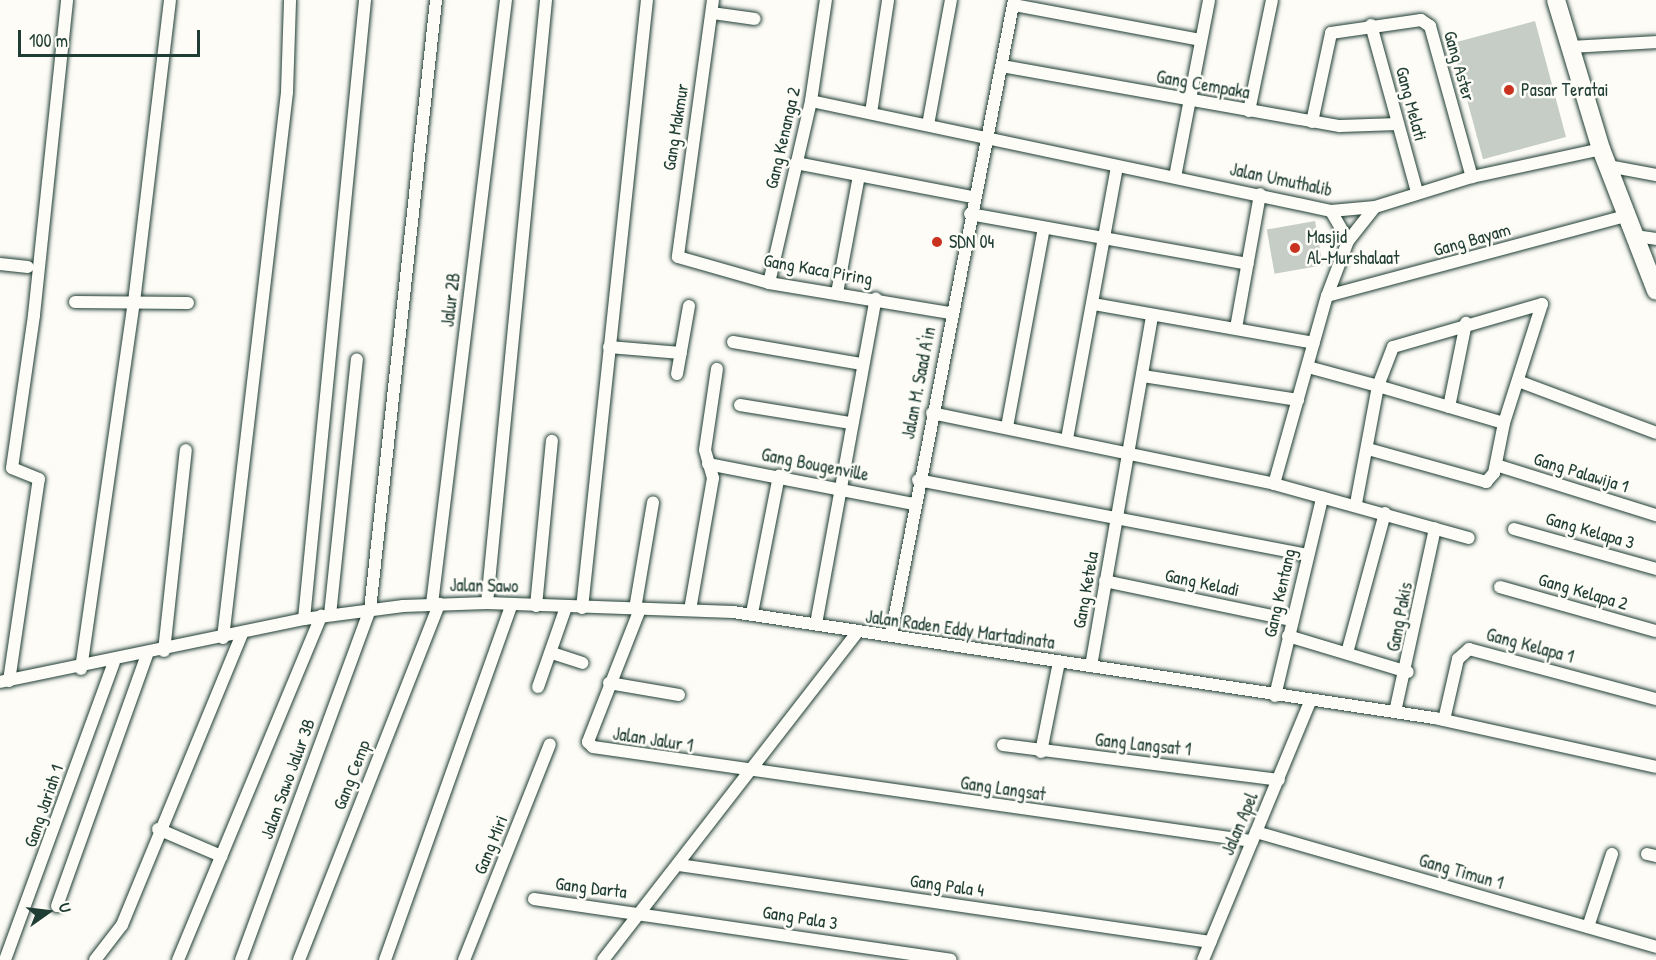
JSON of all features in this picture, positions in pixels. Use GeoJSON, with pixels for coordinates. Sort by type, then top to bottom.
{"type":"FeatureCollection","features":[{"type":"Feature","properties":{"kind":"street"},"geometry":{"type":"LineString","coordinates":[[4,682],[39,479],[6,468],[34,315],[67,0]]}},
{"type":"Feature","properties":{"kind":"street"},"geometry":{"type":"LineString","coordinates":[[81,669],[134,302],[170,0]]}},
{"type":"Feature","properties":{"kind":"street"},"geometry":{"type":"LineString","coordinates":[[223,638],[286,92],[290,0]]}},
{"type":"Feature","properties":{"kind":"street"},"geometry":{"type":"LineString","coordinates":[[304,619],[364,0]]}},
{"type":"Feature","properties":{"kind":"street","name":"Jalan Sawo Jalur 3B"},"geometry":{"type":"LineString","coordinates":[[241,960],[370,610],[436,0]]}},
{"type":"Feature","properties":{"kind":"street","name":"Jalur 2B"},"geometry":{"type":"LineString","coordinates":[[436,604],[506,0]]}},
{"type":"Feature","properties":{"kind":"street"},"geometry":{"type":"LineString","coordinates":[[487,603],[546,0]]}},
{"type":"Feature","properties":{"kind":"street"},"geometry":{"type":"LineString","coordinates":[[582,608],[648,0]]}},
{"type":"Feature","properties":{"kind":"street","name":"Gang Makmur"},"geometry":{"type":"LineString","coordinates":[[681,259],[676,246],[713,0]]}},
{"type":"Feature","properties":{"kind":"street","name":"Gang Kenanga 2"},"geometry":{"type":"LineString","coordinates":[[769,283],[811,101],[826,0]]}},
{"type":"Feature","properties":{"kind":"street"},"geometry":{"type":"LineString","coordinates":[[871,113],[888,0]]}},
{"type":"Feature","properties":{"kind":"street"},"geometry":{"type":"LineString","coordinates":[[928,125],[951,0]]}},
{"type":"Feature","properties":{"kind":"street"},"geometry":{"type":"LineString","coordinates":[[1174,177],[1209,0]]}},
{"type":"Feature","properties":{"kind":"street"},"geometry":{"type":"LineString","coordinates":[[1249,111],[1272,0]]}},
{"type":"Feature","properties":{"kind":"street"},"geometry":{"type":"LineString","coordinates":[[1556,0],[1605,157],[1656,289]]}},
{"type":"Feature","properties":{"kind":"street"},"geometry":{"type":"LineString","coordinates":[[1014,2],[1201,40]]}},
{"type":"Feature","properties":{"kind":"street","name":"Jalan M. Saad A'in"},"geometry":{"type":"LineString","coordinates":[[891,635],[918,480],[1014,2]]}},
{"type":"Feature","properties":{"kind":"street"},"geometry":{"type":"LineString","coordinates":[[712,13],[755,19]]}},
{"type":"Feature","properties":{"kind":"street","name":"Gang Aster"},"geometry":{"type":"LineString","coordinates":[[1312,122],[1333,32],[1371,25],[1421,20],[1430,26],[1472,177]]}},
{"type":"Feature","properties":{"kind":"street","name":"Gang Melati"},"geometry":{"type":"LineString","coordinates":[[1371,25],[1417,192]]}},
{"type":"Feature","properties":{"kind":"street"},"geometry":{"type":"LineString","coordinates":[[1572,47],[1656,42]]}},
{"type":"Feature","properties":{"kind":"street","name":"Gang Cempaka"},"geometry":{"type":"LineString","coordinates":[[1002,66],[1190,102],[1312,122],[1353,127],[1398,124]]}},
{"type":"Feature","properties":{"kind":"street","name":"Jalan Umuthalib"},"geometry":{"type":"LineString","coordinates":[[811,101],[1117,167],[1260,194],[1330,211],[1375,207],[1417,192],[1472,177],[1605,157]]}},
{"type":"Feature","properties":{"kind":"street"},"geometry":{"type":"LineString","coordinates":[[1605,157],[1656,175]]}},
{"type":"Feature","properties":{"kind":"street"},"geometry":{"type":"LineString","coordinates":[[796,163],[859,177],[974,197]]}},
{"type":"Feature","properties":{"kind":"street"},"geometry":{"type":"LineString","coordinates":[[1067,439],[1117,167]]}},
{"type":"Feature","properties":{"kind":"street"},"geometry":{"type":"LineString","coordinates":[[837,293],[859,177]]}},
{"type":"Feature","properties":{"kind":"street"},"geometry":{"type":"LineString","coordinates":[[1236,328],[1260,194]]}},
{"type":"Feature","properties":{"kind":"street"},"geometry":{"type":"LineString","coordinates":[[1274,484],[1327,296],[1348,241],[1375,207]]}},
{"type":"Feature","properties":{"kind":"street"},"geometry":{"type":"LineString","coordinates":[[1330,211],[1348,241]]}},
{"type":"Feature","properties":{"kind":"street"},"geometry":{"type":"LineString","coordinates":[[970,214],[1103,240],[1248,264]]}},
{"type":"Feature","properties":{"kind":"street","name":"Gang Bayam"},"geometry":{"type":"LineString","coordinates":[[1327,296],[1626,216]]}},
{"type":"Feature","properties":{"kind":"street"},"geometry":{"type":"LineString","coordinates":[[1007,427],[1044,228]]}},
{"type":"Feature","properties":{"kind":"street"},"geometry":{"type":"LineString","coordinates":[[1635,236],[1656,239]]}},
{"type":"Feature","properties":{"kind":"street","name":"Gang Kaca Piring"},"geometry":{"type":"LineString","coordinates":[[681,259],[769,283],[876,298],[951,313]]}},
{"type":"Feature","properties":{"kind":"street"},"geometry":{"type":"LineString","coordinates":[[0,264],[28,267]]}},
{"type":"Feature","properties":{"kind":"street"},"geometry":{"type":"LineString","coordinates":[[816,624],[850,423],[876,298]]}},
{"type":"Feature","properties":{"kind":"street"},"geometry":{"type":"LineString","coordinates":[[75,302],[188,303]]}},
{"type":"Feature","properties":{"kind":"street"},"geometry":{"type":"LineString","coordinates":[[1093,304],[1314,343]]}},
{"type":"Feature","properties":{"kind":"street"},"geometry":{"type":"LineString","coordinates":[[1356,504],[1378,386],[1393,346],[1466,322],[1542,304],[1504,423],[1491,479],[1480,482],[1368,449]]}},
{"type":"Feature","properties":{"kind":"street"},"geometry":{"type":"LineString","coordinates":[[677,374],[689,306]]}},
{"type":"Feature","properties":{"kind":"street","name":"Gang Ketela"},"geometry":{"type":"LineString","coordinates":[[1091,666],[1152,315]]}},
{"type":"Feature","properties":{"kind":"street"},"geometry":{"type":"LineString","coordinates":[[1449,407],[1466,322]]}},
{"type":"Feature","properties":{"kind":"street"},"geometry":{"type":"LineString","coordinates":[[733,342],[862,364]]}},
{"type":"Feature","properties":{"kind":"street"},"geometry":{"type":"LineString","coordinates":[[609,347],[681,353]]}},
{"type":"Feature","properties":{"kind":"street"},"geometry":{"type":"LineString","coordinates":[[178,960],[326,616],[357,359]]}},
{"type":"Feature","properties":{"kind":"street"},"geometry":{"type":"LineString","coordinates":[[1308,367],[1504,423]]}},
{"type":"Feature","properties":{"kind":"street"},"geometry":{"type":"LineString","coordinates":[[690,610],[713,478],[708,464],[705,442],[717,369]]}},
{"type":"Feature","properties":{"kind":"street"},"geometry":{"type":"LineString","coordinates":[[1143,376],[1298,400]]}},
{"type":"Feature","properties":{"kind":"street"},"geometry":{"type":"LineString","coordinates":[[1518,381],[1656,433]]}},
{"type":"Feature","properties":{"kind":"street"},"geometry":{"type":"LineString","coordinates":[[740,405],[850,423]]}},
{"type":"Feature","properties":{"kind":"street"},"geometry":{"type":"LineString","coordinates":[[932,413],[1067,439],[1274,484],[1322,498],[1356,504],[1469,538]]}},
{"type":"Feature","properties":{"kind":"street"},"geometry":{"type":"LineString","coordinates":[[536,606],[552,441]]}},
{"type":"Feature","properties":{"kind":"street"},"geometry":{"type":"LineString","coordinates":[[164,651],[186,450]]}},
{"type":"Feature","properties":{"kind":"street","name":"Gang Bougenville"},"geometry":{"type":"LineString","coordinates":[[708,464],[840,487],[914,504]]}},
{"type":"Feature","properties":{"kind":"street","name":"Gang Palawija 1"},"geometry":{"type":"LineString","coordinates":[[1496,465],[1656,515]]}},
{"type":"Feature","properties":{"kind":"street"},"geometry":{"type":"LineString","coordinates":[[752,613],[779,476]]}},
{"type":"Feature","properties":{"kind":"street"},"geometry":{"type":"LineString","coordinates":[[918,480],[1116,520],[1308,555]]}},
{"type":"Feature","properties":{"kind":"street","name":"Gang Kentang"},"geometry":{"type":"LineString","coordinates":[[1275,696],[1322,498]]}},
{"type":"Feature","properties":{"kind":"street","name":"Jalan Jalur 1"},"geometry":{"type":"LineString","coordinates":[[653,503],[638,609],[588,742],[592,747],[749,773]]}},
{"type":"Feature","properties":{"kind":"street"},"geometry":{"type":"LineString","coordinates":[[1347,653],[1385,513]]}},
{"type":"Feature","properties":{"kind":"street","name":"Gang Pakis"},"geometry":{"type":"LineString","coordinates":[[1395,712],[1408,672],[1436,528]]}},
{"type":"Feature","properties":{"kind":"street","name":"Gang Kelapa 3"},"geometry":{"type":"LineString","coordinates":[[1514,529],[1656,569]]}},
{"type":"Feature","properties":{"kind":"street","name":"Gang Keladi"},"geometry":{"type":"LineString","coordinates":[[1105,581],[1292,620]]}},
{"type":"Feature","properties":{"kind":"street","name":"Gang Kelapa 2"},"geometry":{"type":"LineString","coordinates":[[1500,587],[1656,631]]}},
{"type":"Feature","properties":{"kind":"street","name":"Jalan Sawo"},"geometry":{"type":"LineString","coordinates":[[4,682],[81,669],[304,619],[436,604],[487,603],[752,613],[858,631]]}},
{"type":"Feature","properties":{"kind":"street","name":"Gang Cemp"},"geometry":{"type":"LineString","coordinates":[[299,960],[436,604]]}},
{"type":"Feature","properties":{"kind":"street"},"geometry":{"type":"LineString","coordinates":[[385,960],[512,604]]}},
{"type":"Feature","properties":{"kind":"street"},"geometry":{"type":"LineString","coordinates":[[538,687],[552,653],[566,607]]}},
{"type":"Feature","properties":{"kind":"street","name":"Jalan Raden Eddy Martadinata"},"geometry":{"type":"LineString","coordinates":[[603,960],[644,912],[858,631],[1091,666],[1326,705],[1444,720],[1656,767]]}},
{"type":"Feature","properties":{"kind":"street"},"geometry":{"type":"LineString","coordinates":[[95,960],[122,925],[158,830],[242,634]]}},
{"type":"Feature","properties":{"kind":"street"},"geometry":{"type":"LineString","coordinates":[[1288,636],[1408,672]]}},
{"type":"Feature","properties":{"kind":"street","name":"Gang Kelapa 1"},"geometry":{"type":"LineString","coordinates":[[1444,720],[1458,659],[1473,649],[1656,699]]}},
{"type":"Feature","properties":{"kind":"street"},"geometry":{"type":"LineString","coordinates":[[552,653],[582,663]]}},
{"type":"Feature","properties":{"kind":"street"},"geometry":{"type":"LineString","coordinates":[[57,906],[147,655]]}},
{"type":"Feature","properties":{"kind":"street","name":"Gang Jariah 1"},"geometry":{"type":"LineString","coordinates":[[5,960],[114,662]]}},
{"type":"Feature","properties":{"kind":"street"},"geometry":{"type":"LineString","coordinates":[[1041,752],[1059,662]]}},
{"type":"Feature","properties":{"kind":"street"},"geometry":{"type":"LineString","coordinates":[[609,683],[679,695]]}},
{"type":"Feature","properties":{"kind":"street","name":"Jalan Apel"},"geometry":{"type":"LineString","coordinates":[[1203,960],[1310,702]]}},
{"type":"Feature","properties":{"kind":"street","name":"Gang Miri"},"geometry":{"type":"LineString","coordinates":[[464,960],[550,744]]}},
{"type":"Feature","properties":{"kind":"street","name":"Gang Langsat 1"},"geometry":{"type":"LineString","coordinates":[[1003,745],[1041,752],[1279,780]]}},
{"type":"Feature","properties":{"kind":"street","name":"Gang Langsat"},"geometry":{"type":"LineString","coordinates":[[749,773],[1254,837]]}},
{"type":"Feature","properties":{"kind":"street"},"geometry":{"type":"LineString","coordinates":[[158,830],[221,856]]}},
{"type":"Feature","properties":{"kind":"street","name":"Gang Timun 1"},"geometry":{"type":"LineString","coordinates":[[1254,837],[1656,947]]}},
{"type":"Feature","properties":{"kind":"street"},"geometry":{"type":"LineString","coordinates":[[1588,927],[1612,855]]}},
{"type":"Feature","properties":{"kind":"street","name":"Gang Pala 4"},"geometry":{"type":"LineString","coordinates":[[679,865],[1210,942]]}},
{"type":"Feature","properties":{"kind":"street","name":"Gang Darta"},"geometry":{"type":"LineString","coordinates":[[534,899],[644,912]]}},
{"type":"Feature","properties":{"kind":"street","name":"Gang Pala 3"},"geometry":{"type":"LineString","coordinates":[[644,912],[951,960]]}},
{"type":"Feature","properties":{"kind":"building","name":"Pasar Teratai"},"geometry":{"type":"Polygon","coordinates":[[[1535,21],[1566,137],[1483,159],[1452,43],[1535,21]]]}},
{"type":"Feature","properties":{"kind":"building","name":"Masjid Al-Murshalaat"},"geometry":{"type":"Polygon","coordinates":[[[1315,221],[1323,265],[1275,274],[1267,230],[1315,221]]]}},
{"type":"Feature","properties":{"kind":"place","name":"Pasar Teratai"},"geometry":{"type":"Point","coordinates":[1509,90]}},
{"type":"Feature","properties":{"kind":"place","name":"SDN 04"},"geometry":{"type":"Point","coordinates":[937,242]}},
{"type":"Feature","properties":{"kind":"place","name":"Masjid Al-Murshalaat"},"geometry":{"type":"Point","coordinates":[1295,248]}}]}
